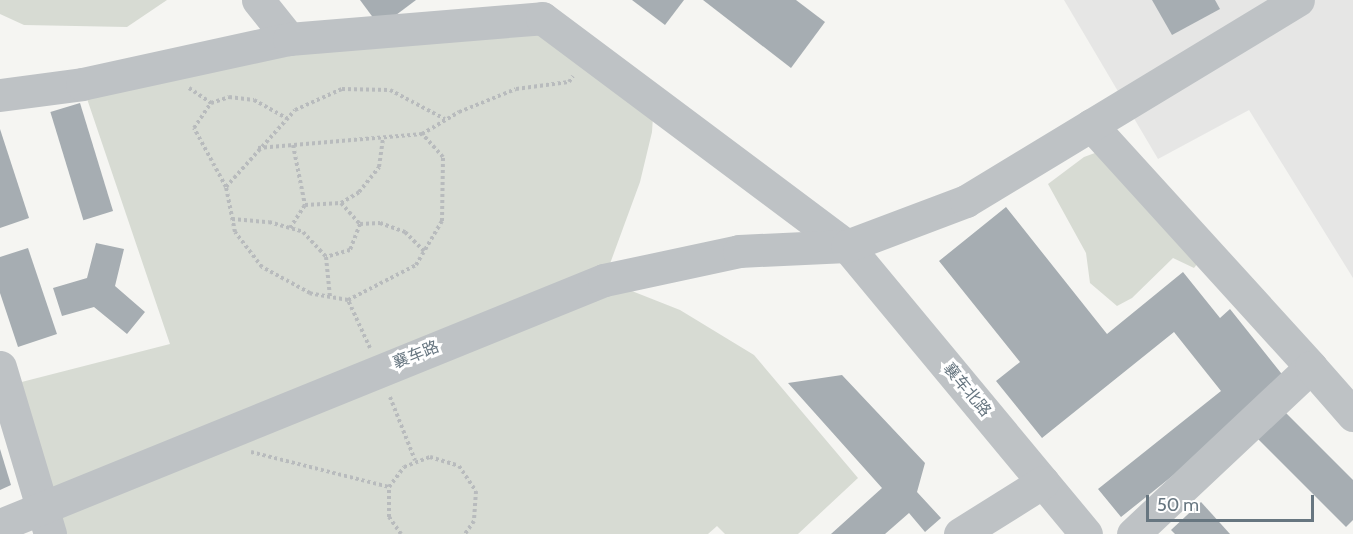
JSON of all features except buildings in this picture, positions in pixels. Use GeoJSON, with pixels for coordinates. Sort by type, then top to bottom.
{"type":"FeatureCollection","features":[{"type":"Feature","properties":{"kind":"street"},"geometry":{"type":"LineString","coordinates":[[258,0],[289,39]]}},
{"type":"Feature","properties":{"kind":"street","name":"襄车路"},"geometry":{"type":"LineString","coordinates":[[0,525],[46,520],[207,440],[604,279],[739,251],[847,246],[966,201],[1298,0]]}},
{"type":"Feature","properties":{"kind":"street"},"geometry":{"type":"LineString","coordinates":[[0,95],[82,84],[289,39],[547,9]]}},
{"type":"Feature","properties":{"kind":"street","name":"襄车北路"},"geometry":{"type":"LineString","coordinates":[[547,9],[591,55],[847,246],[1086,534]]}},
{"type":"Feature","properties":{"kind":"street"},"geometry":{"type":"LineString","coordinates":[[1090,125],[1353,415]]}},
{"type":"Feature","properties":{"kind":"street"},"geometry":{"type":"LineString","coordinates":[[0,367],[46,520]]}},
{"type":"Feature","properties":{"kind":"street"},"geometry":{"type":"LineString","coordinates":[[1133,534],[1311,367]]}},
{"type":"Feature","properties":{"kind":"street"},"geometry":{"type":"LineString","coordinates":[[960,534],[1043,482]]}},
{"type":"Feature","properties":{"kind":"path"},"geometry":{"type":"LineString","coordinates":[[257,148],[422,134],[446,120],[516,89],[568,82],[591,55]]}},
{"type":"Feature","properties":{"kind":"path"},"geometry":{"type":"LineString","coordinates":[[226,187],[257,148],[295,110],[342,89],[390,90],[446,120]]}},
{"type":"Feature","properties":{"kind":"path"},"geometry":{"type":"LineString","coordinates":[[287,118],[254,100],[229,97],[211,103],[194,128],[226,187],[235,232],[262,267],[310,293],[348,300],[416,265],[442,221],[443,157],[422,134]]}},
{"type":"Feature","properties":{"kind":"path"},"geometry":{"type":"LineString","coordinates":[[305,205],[341,203],[359,192],[379,167],[383,138]]}},
{"type":"Feature","properties":{"kind":"path"},"geometry":{"type":"LineString","coordinates":[[290,228],[305,205],[293,145]]}},
{"type":"Feature","properties":{"kind":"path"},"geometry":{"type":"LineString","coordinates":[[341,203],[360,224],[380,224],[405,232],[423,251]]}},
{"type":"Feature","properties":{"kind":"path"},"geometry":{"type":"LineString","coordinates":[[232,219],[303,232],[326,257],[330,297]]}},
{"type":"Feature","properties":{"kind":"path"},"geometry":{"type":"LineString","coordinates":[[326,257],[350,250],[360,224]]}},
{"type":"Feature","properties":{"kind":"path"},"geometry":{"type":"LineString","coordinates":[[348,300],[380,370],[415,460]]}},
{"type":"Feature","properties":{"kind":"path"},"geometry":{"type":"LineString","coordinates":[[207,440],[389,487]]}},
{"type":"Feature","properties":{"kind":"path"},"geometry":{"type":"LineString","coordinates":[[400,534],[389,518],[389,487],[404,467],[415,460],[445,459],[470,477],[477,506],[465,534]]}},
{"type":"Feature","properties":{"kind":"shaded area"},"geometry":{"type":"Polygon","coordinates":[[[0,0],[167,0],[127,27],[24,25],[0,14],[0,0]]]}},
{"type":"Feature","properties":{"kind":"shaded area"},"geometry":{"type":"Polygon","coordinates":[[[1064,0],[1353,0],[1353,278],[1249,110],[1158,159],[1064,0]]]}},
{"type":"Feature","properties":{"kind":"shaded area"},"geometry":{"type":"Polygon","coordinates":[[[542,18],[654,101],[652,132],[640,182],[604,280],[680,310],[754,355],[858,478],[798,534],[725,534],[717,526],[708,534],[50,534],[6,386],[170,344],[82,84],[542,18]]]}},
{"type":"Feature","properties":{"kind":"shaded area"},"geometry":{"type":"Polygon","coordinates":[[[1122,143],[1214,242],[1194,268],[1173,258],[1132,298],[1117,306],[1090,283],[1086,253],[1048,184],[1084,157],[1122,143]]]}}]}
